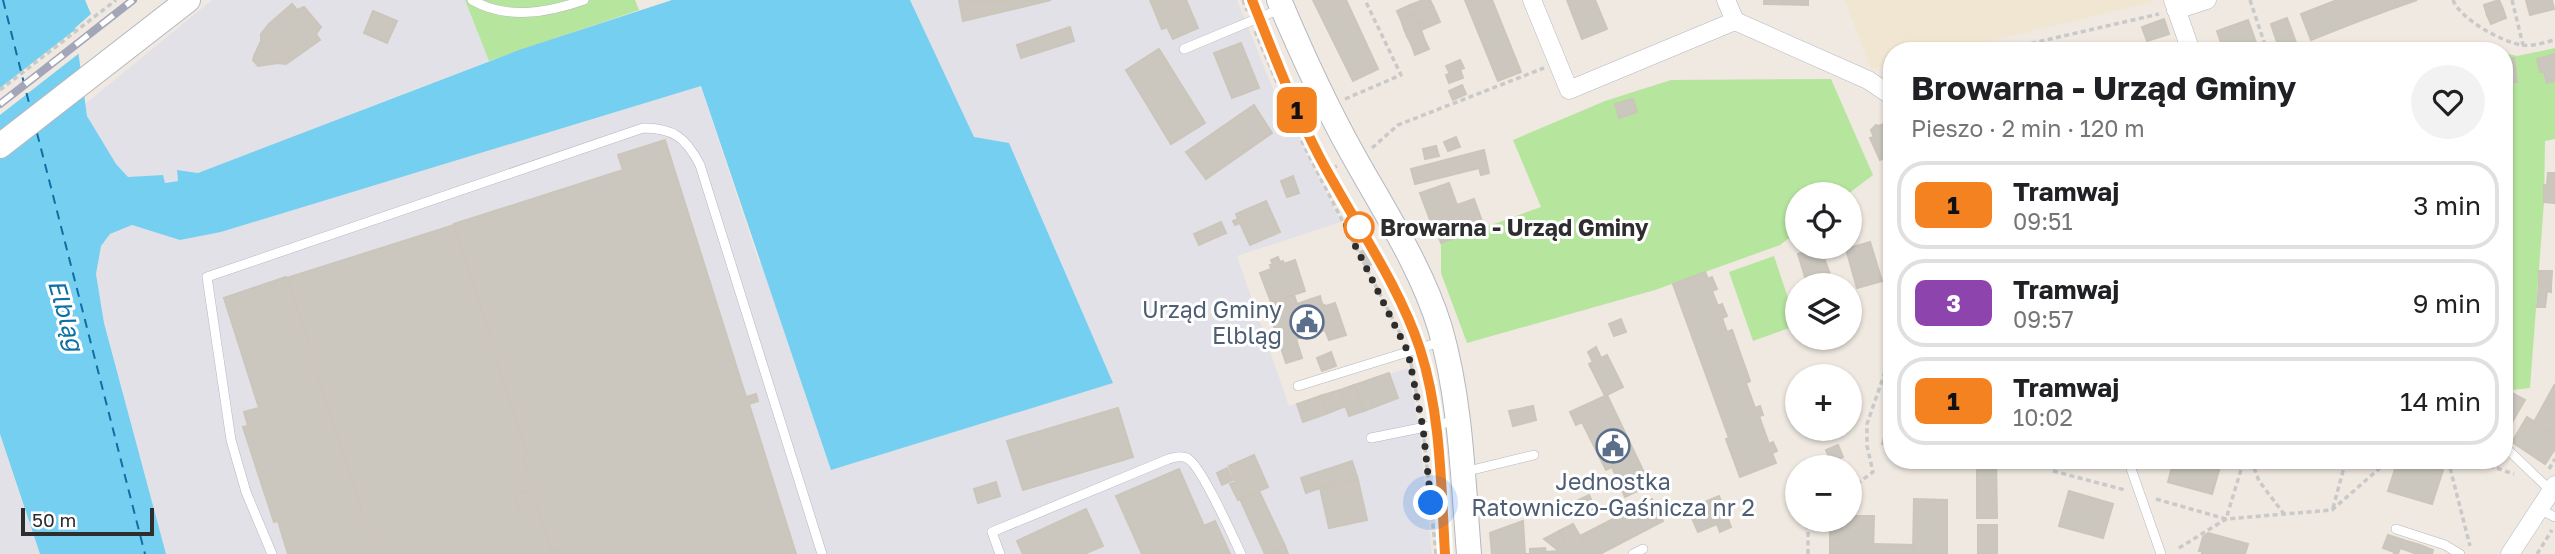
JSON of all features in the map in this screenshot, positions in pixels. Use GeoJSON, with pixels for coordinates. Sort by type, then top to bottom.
{"type":"FeatureCollection","features":[{"type":"Feature","properties":{"kind":"main road"},"geometry":{"type":"LineString","coordinates":[[0,146],[188,0]]}},
{"type":"Feature","properties":{"kind":"main road"},"geometry":{"type":"LineString","coordinates":[[1281,4],[1328,108],[1428,295],[1443,341],[1457,421],[1469,554]]}},
{"type":"Feature","properties":{"kind":"street"},"geometry":{"type":"LineString","coordinates":[[1532,0],[1569,90],[1735,21]]}},
{"type":"Feature","properties":{"kind":"street"},"geometry":{"type":"LineString","coordinates":[[1726,0],[1735,21],[1868,80],[1883,90]]}},
{"type":"Feature","properties":{"kind":"street"},"geometry":{"type":"LineString","coordinates":[[2188,42],[2175,5],[2207,0]]}},
{"type":"Feature","properties":{"kind":"street"},"geometry":{"type":"LineString","coordinates":[[2510,554],[2547,513],[2553,488]]}},
{"type":"Feature","properties":{"kind":"lane"},"geometry":{"type":"LineString","coordinates":[[472,0],[487,8],[516,14],[563,7],[584,0]]}},
{"type":"Feature","properties":{"kind":"lane"},"geometry":{"type":"LineString","coordinates":[[1184,49],[1251,21],[1281,4]]}},
{"type":"Feature","properties":{"kind":"lane"},"geometry":{"type":"LineString","coordinates":[[272,554],[246,492],[231,440],[207,277],[643,128],[660,128],[678,135],[692,149],[700,165],[822,554]]}},
{"type":"Feature","properties":{"kind":"lane"},"geometry":{"type":"LineString","coordinates":[[1298,386],[1443,341]]}},
{"type":"Feature","properties":{"kind":"lane"},"geometry":{"type":"LineString","coordinates":[[1371,438],[1457,421]]}},
{"type":"Feature","properties":{"kind":"lane"},"geometry":{"type":"LineString","coordinates":[[2513,454],[2553,488]]}},
{"type":"Feature","properties":{"kind":"lane"},"geometry":{"type":"LineString","coordinates":[[1462,472],[1534,455]]}},
{"type":"Feature","properties":{"kind":"lane"},"geometry":{"type":"LineString","coordinates":[[1000,554],[992,533],[1180,456],[1188,458],[1199,471],[1241,554]]}},
{"type":"Feature","properties":{"kind":"lane"},"geometry":{"type":"LineString","coordinates":[[2131,469],[2161,554]]}},
{"type":"Feature","properties":{"kind":"lane"},"geometry":{"type":"LineString","coordinates":[[2396,529],[2445,545],[2460,554]]}},
{"type":"Feature","properties":{"kind":"lane"},"geometry":{"type":"LineString","coordinates":[[1633,554],[1643,549]]}},
{"type":"Feature","properties":{"kind":"path"},"geometry":{"type":"LineString","coordinates":[[0,90],[116,0]]}},
{"type":"Feature","properties":{"kind":"path"},"geometry":{"type":"LineString","coordinates":[[1242,0],[1304,146],[1408,352],[1423,428],[1436,554]]}},
{"type":"Feature","properties":{"kind":"path"},"geometry":{"type":"LineString","coordinates":[[1328,108],[1401,75],[1365,0]]}},
{"type":"Feature","properties":{"kind":"path"},"geometry":{"type":"LineString","coordinates":[[2250,0],[2264,42]]}},
{"type":"Feature","properties":{"kind":"path"},"geometry":{"type":"LineString","coordinates":[[2454,0],[2459,11],[2470,20],[2523,46],[2555,40]]}},
{"type":"Feature","properties":{"kind":"path"},"geometry":{"type":"LineString","coordinates":[[2512,0],[2523,46]]}},
{"type":"Feature","properties":{"kind":"path"},"geometry":{"type":"LineString","coordinates":[[2032,42],[2175,5]]}},
{"type":"Feature","properties":{"kind":"path"},"geometry":{"type":"LineString","coordinates":[[1368,151],[1398,125],[1558,62]]}},
{"type":"Feature","properties":{"kind":"path"},"geometry":{"type":"LineString","coordinates":[[1862,480],[1874,472],[1867,446],[1867,424],[1883,378]]}},
{"type":"Feature","properties":{"kind":"path"},"geometry":{"type":"LineString","coordinates":[[2226,519],[2241,469]]}},
{"type":"Feature","properties":{"kind":"path"},"geometry":{"type":"LineString","coordinates":[[2254,469],[2259,481],[2284,514]]}},
{"type":"Feature","properties":{"kind":"path"},"geometry":{"type":"LineString","coordinates":[[2332,510],[2343,469]]}},
{"type":"Feature","properties":{"kind":"path"},"geometry":{"type":"LineString","coordinates":[[2179,548],[2226,519],[2332,510],[2379,469]]}},
{"type":"Feature","properties":{"kind":"path"},"geometry":{"type":"LineString","coordinates":[[2450,469],[2472,554]]}},
{"type":"Feature","properties":{"kind":"path"},"geometry":{"type":"LineString","coordinates":[[2499,469],[2517,475]]}},
{"type":"Feature","properties":{"kind":"path"},"geometry":{"type":"LineString","coordinates":[[2537,554],[2555,525]]}},
{"type":"Feature","properties":{"kind":"path"},"geometry":{"type":"LineString","coordinates":[[1808,532],[1808,554]]}},
{"type":"Feature","properties":{"kind":"shaded area"},"geometry":{"type":"Polygon","coordinates":[[[212,0],[465,0],[489,61],[198,173],[177,170],[178,181],[165,183],[162,175],[128,178],[100,139],[87,116],[85,104],[212,0]]]}},
{"type":"Feature","properties":{"kind":"shaded area"},"geometry":{"type":"Polygon","coordinates":[[[910,0],[1237,0],[1273,89],[1341,222],[1237,256],[1289,406],[1408,368],[1419,428],[1432,554],[166,554],[104,323],[96,274],[101,246],[110,234],[132,225],[180,240],[221,232],[701,86],[759,263],[974,138],[910,0]]]}},
{"type":"Feature","properties":{"kind":"shaded area"},"geometry":{"type":"Polygon","coordinates":[[[1845,0],[2153,0],[1985,42],[1883,42],[1883,66],[1871,69],[1845,0]]]}},
{"type":"Feature","properties":{"kind":"shaded area"},"geometry":{"type":"Polygon","coordinates":[[[0,434],[22,502],[40,554],[0,554],[0,434]]]}},
{"type":"Feature","properties":{"kind":"green space"},"geometry":{"type":"Polygon","coordinates":[[[465,0],[635,0],[639,10],[489,61],[465,0]]]}},
{"type":"Feature","properties":{"kind":"green space"},"geometry":{"type":"Polygon","coordinates":[[[2555,48],[2555,139],[2545,141],[2544,202],[2530,388],[2513,390],[2513,55],[2555,48]]]}},
{"type":"Feature","properties":{"kind":"green space"},"geometry":{"type":"Polygon","coordinates":[[[1831,79],[1873,175],[1862,183],[1785,182],[1785,241],[1780,245],[1655,290],[1467,343],[1441,273],[1441,243],[1541,207],[1513,140],[1605,101],[1671,80],[1831,79]]]}},
{"type":"Feature","properties":{"kind":"green space"},"geometry":{"type":"Polygon","coordinates":[[[1774,256],[1785,289],[1785,329],[1753,341],[1729,272],[1774,256]]]}},
{"type":"Feature","properties":{"kind":"water","name":"Elbląg"},"geometry":{"type":"Polygon","coordinates":[[[0,0],[85,0],[91,14],[75,28],[87,116],[116,164],[128,177],[163,175],[165,183],[178,181],[177,170],[198,173],[519,50],[672,0],[910,0],[974,137],[1009,143],[1113,383],[831,470],[701,86],[221,232],[180,240],[132,225],[110,234],[101,246],[96,274],[104,323],[166,554],[40,554],[0,434],[0,0]]]}},
{"type":"Feature","properties":{"kind":"pier"},"geometry":{"type":"Polygon","coordinates":[[[94,15],[79,29],[82,51],[0,115],[0,88],[94,15]]]}},
{"type":"Feature","properties":{"kind":"building"},"geometry":{"type":"Polygon","coordinates":[[[959,0],[976,1],[1051,0],[963,21],[959,0]]]}},
{"type":"Feature","properties":{"kind":"building"},"geometry":{"type":"Polygon","coordinates":[[[1150,0],[1186,0],[1198,28],[1173,39],[1167,27],[1162,29],[1150,0]]]}},
{"type":"Feature","properties":{"kind":"building"},"geometry":{"type":"Polygon","coordinates":[[[1313,0],[1346,0],[1378,69],[1353,81],[1313,0]]]}},
{"type":"Feature","properties":{"kind":"building"},"geometry":{"type":"Polygon","coordinates":[[[1430,0],[1433,6],[1414,14],[1410,5],[1430,0]]]}},
{"type":"Feature","properties":{"kind":"building"},"geometry":{"type":"Polygon","coordinates":[[[1465,0],[1492,0],[1521,72],[1498,81],[1465,0]]]}},
{"type":"Feature","properties":{"kind":"building"},"geometry":{"type":"Polygon","coordinates":[[[1567,0],[1595,0],[1607,29],[1582,39],[1567,0]]]}},
{"type":"Feature","properties":{"kind":"building"},"geometry":{"type":"Polygon","coordinates":[[[1764,0],[1808,0],[1808,5],[1764,4],[1764,0]]]}},
{"type":"Feature","properties":{"kind":"building"},"geometry":{"type":"Polygon","coordinates":[[[2337,0],[2345,0],[2354,23],[2311,40],[2301,14],[2337,0]]]}},
{"type":"Feature","properties":{"kind":"building"},"geometry":{"type":"Polygon","coordinates":[[[2345,0],[2394,0],[2397,7],[2354,23],[2345,0]]]}},
{"type":"Feature","properties":{"kind":"building"},"geometry":{"type":"Polygon","coordinates":[[[2394,0],[2417,0],[2397,7],[2394,0]]]}},
{"type":"Feature","properties":{"kind":"building"},"geometry":{"type":"Polygon","coordinates":[[[2499,0],[2503,9],[2487,15],[2484,5],[2499,0]]]}},
{"type":"Feature","properties":{"kind":"building"},"geometry":{"type":"Polygon","coordinates":[[[2526,0],[2552,0],[2554,9],[2530,15],[2526,0]]]}},
{"type":"Feature","properties":{"kind":"building"},"geometry":{"type":"Polygon","coordinates":[[[292,4],[297,10],[304,7],[321,27],[316,34],[320,40],[286,64],[258,66],[253,60],[261,34],[292,4]]]}},
{"type":"Feature","properties":{"kind":"building"},"geometry":{"type":"Polygon","coordinates":[[[1410,5],[1414,14],[1401,20],[1397,11],[1410,5]]]}},
{"type":"Feature","properties":{"kind":"building"},"geometry":{"type":"Polygon","coordinates":[[[1433,6],[1437,15],[1418,23],[1414,14],[1433,6]]]}},
{"type":"Feature","properties":{"kind":"building"},"geometry":{"type":"Polygon","coordinates":[[[2503,9],[2506,18],[2491,24],[2487,15],[2503,9]]]}},
{"type":"Feature","properties":{"kind":"building"},"geometry":{"type":"Polygon","coordinates":[[[373,11],[397,21],[387,43],[364,33],[373,11]]]}},
{"type":"Feature","properties":{"kind":"building"},"geometry":{"type":"Polygon","coordinates":[[[1414,14],[1418,23],[1404,29],[1401,20],[1414,14]]]}},
{"type":"Feature","properties":{"kind":"building"},"geometry":{"type":"Polygon","coordinates":[[[1437,15],[1440,22],[1421,30],[1418,23],[1437,15]]]}},
{"type":"Feature","properties":{"kind":"building"},"geometry":{"type":"Polygon","coordinates":[[[2287,18],[2296,42],[2277,42],[2271,24],[2287,18]]]}},
{"type":"Feature","properties":{"kind":"building"},"geometry":{"type":"Polygon","coordinates":[[[2164,19],[2169,34],[2147,41],[2142,27],[2164,19]]]}},
{"type":"Feature","properties":{"kind":"building"},"geometry":{"type":"Polygon","coordinates":[[[2248,20],[2256,42],[2221,42],[2217,31],[2248,20]]]}},
{"type":"Feature","properties":{"kind":"building"},"geometry":{"type":"Polygon","coordinates":[[[1418,23],[1421,30],[1407,36],[1404,29],[1418,23]]]}},
{"type":"Feature","properties":{"kind":"building"},"geometry":{"type":"Polygon","coordinates":[[[1070,27],[1074,41],[1021,58],[1017,45],[1070,27]]]}},
{"type":"Feature","properties":{"kind":"building"},"geometry":{"type":"Polygon","coordinates":[[[1421,30],[1425,41],[1412,46],[1407,36],[1421,30]]]}},
{"type":"Feature","properties":{"kind":"building"},"geometry":{"type":"Polygon","coordinates":[[[1425,41],[1429,49],[1415,55],[1412,46],[1425,41]]]}},
{"type":"Feature","properties":{"kind":"building"},"geometry":{"type":"Polygon","coordinates":[[[1241,43],[1259,88],[1232,98],[1214,53],[1241,43]]]}},
{"type":"Feature","properties":{"kind":"building"},"geometry":{"type":"Polygon","coordinates":[[[1159,49],[1205,123],[1171,144],[1126,70],[1159,49]]]}},
{"type":"Feature","properties":{"kind":"building"},"geometry":{"type":"Polygon","coordinates":[[[2555,54],[2555,81],[2547,83],[2544,72],[2540,72],[2537,59],[2555,54]]]}},
{"type":"Feature","properties":{"kind":"building"},"geometry":{"type":"Polygon","coordinates":[[[2514,58],[2517,82],[2513,82],[2514,58]]]}},
{"type":"Feature","properties":{"kind":"building"},"geometry":{"type":"Polygon","coordinates":[[[1460,60],[1464,68],[1450,74],[1446,66],[1460,60]]]}},
{"type":"Feature","properties":{"kind":"building"},"geometry":{"type":"Polygon","coordinates":[[[1460,69],[1463,78],[1449,83],[1446,75],[1460,69]]]}},
{"type":"Feature","properties":{"kind":"building"},"geometry":{"type":"Polygon","coordinates":[[[1462,85],[1466,94],[1453,100],[1449,91],[1462,85]]]}},
{"type":"Feature","properties":{"kind":"building"},"geometry":{"type":"Polygon","coordinates":[[[1633,99],[1637,112],[1619,118],[1615,104],[1633,99]]]}},
{"type":"Feature","properties":{"kind":"building"},"geometry":{"type":"Polygon","coordinates":[[[1254,105],[1272,133],[1206,179],[1186,152],[1254,105]]]}},
{"type":"Feature","properties":{"kind":"building"},"geometry":{"type":"Polygon","coordinates":[[[1883,124],[1883,159],[1880,160],[1870,138],[1874,137],[1871,130],[1876,125],[1883,124]]]}},
{"type":"Feature","properties":{"kind":"building"},"geometry":{"type":"Polygon","coordinates":[[[1456,137],[1460,147],[1448,151],[1444,142],[1456,137]]]}},
{"type":"Feature","properties":{"kind":"building"},"geometry":{"type":"Polygon","coordinates":[[[665,140],[746,397],[756,394],[758,401],[749,404],[796,554],[559,554],[557,549],[552,551],[537,505],[520,510],[515,495],[532,489],[523,459],[528,457],[454,224],[623,170],[618,155],[665,140]]]}},
{"type":"Feature","properties":{"kind":"building"},"geometry":{"type":"Polygon","coordinates":[[[1436,146],[1439,156],[1425,159],[1423,149],[1436,146]]]}},
{"type":"Feature","properties":{"kind":"building"},"geometry":{"type":"Polygon","coordinates":[[[1484,150],[1489,173],[1481,175],[1479,168],[1415,184],[1411,169],[1484,150]]]}},
{"type":"Feature","properties":{"kind":"building"},"geometry":{"type":"Polygon","coordinates":[[[2548,173],[2555,173],[2555,185],[2547,185],[2548,173]]]}},
{"type":"Feature","properties":{"kind":"building"},"geometry":{"type":"Polygon","coordinates":[[[1293,176],[1299,193],[1287,197],[1281,181],[1293,176]]]}},
{"type":"Feature","properties":{"kind":"building"},"geometry":{"type":"Polygon","coordinates":[[[1449,183],[1457,205],[1474,199],[1484,227],[1441,243],[1420,193],[1449,183]]]}},
{"type":"Feature","properties":{"kind":"building"},"geometry":{"type":"Polygon","coordinates":[[[2544,185],[2555,185],[2555,203],[2544,202],[2544,185]]]}},
{"type":"Feature","properties":{"kind":"building"},"geometry":{"type":"Polygon","coordinates":[[[1266,201],[1280,232],[1250,245],[1240,223],[1235,225],[1233,221],[1238,219],[1236,214],[1266,201]]]}},
{"type":"Feature","properties":{"kind":"building"},"geometry":{"type":"Polygon","coordinates":[[[1221,222],[1226,233],[1199,245],[1194,234],[1221,222]]]}},
{"type":"Feature","properties":{"kind":"building"},"geometry":{"type":"Polygon","coordinates":[[[454,225],[528,457],[523,459],[532,489],[515,495],[520,510],[537,505],[552,551],[557,549],[559,554],[375,554],[287,278],[454,225]]]}},
{"type":"Feature","properties":{"kind":"building"},"geometry":{"type":"Polygon","coordinates":[[[1870,242],[1882,281],[1862,287],[1862,273],[1853,273],[1849,259],[1862,259],[1862,244],[1870,242]]]}},
{"type":"Feature","properties":{"kind":"building"},"geometry":{"type":"Polygon","coordinates":[[[1365,250],[1372,264],[1368,266],[1360,252],[1365,250]]]}},
{"type":"Feature","properties":{"kind":"building"},"geometry":{"type":"Polygon","coordinates":[[[1278,257],[1284,264],[1295,260],[1305,291],[1271,302],[1260,273],[1271,269],[1271,260],[1278,257]]]}},
{"type":"Feature","properties":{"kind":"building"},"geometry":{"type":"Polygon","coordinates":[[[1800,259],[1824,259],[1830,273],[1804,273],[1800,259]]]}},
{"type":"Feature","properties":{"kind":"building"},"geometry":{"type":"Polygon","coordinates":[[[2539,271],[2552,271],[2551,286],[2539,285],[2539,271]]]}},
{"type":"Feature","properties":{"kind":"building"},"geometry":{"type":"Polygon","coordinates":[[[1705,272],[1708,279],[1712,277],[1717,289],[1712,291],[1718,306],[1722,304],[1727,316],[1722,318],[1727,332],[1732,330],[1750,381],[1746,383],[1755,408],[1760,406],[1763,415],[1759,416],[1769,444],[1773,442],[1777,451],[1772,453],[1776,463],[1740,477],[1726,439],[1729,438],[1673,284],[1705,272]]]}},
{"type":"Feature","properties":{"kind":"building"},"geometry":{"type":"Polygon","coordinates":[[[286,277],[375,554],[288,554],[278,521],[274,522],[243,427],[248,426],[244,412],[259,408],[224,298],[286,277]]]}},
{"type":"Feature","properties":{"kind":"building"},"geometry":{"type":"Polygon","coordinates":[[[2539,285],[2551,286],[2551,292],[2547,291],[2545,307],[2537,307],[2539,285]]]}},
{"type":"Feature","properties":{"kind":"building","name":"Urząd Gminy Elbląg"},"geometry":{"type":"Polygon","coordinates":[[[1294,295],[1297,304],[1320,296],[1322,304],[1326,306],[1335,303],[1346,335],[1329,340],[1325,330],[1296,339],[1302,358],[1286,363],[1270,314],[1274,312],[1271,302],[1294,295]]]}},
{"type":"Feature","properties":{"kind":"building"},"geometry":{"type":"Polygon","coordinates":[[[1621,319],[1626,332],[1614,336],[1609,324],[1621,319]]]}},
{"type":"Feature","properties":{"kind":"building"},"geometry":{"type":"Polygon","coordinates":[[[1596,347],[1601,358],[1607,355],[1623,387],[1605,396],[1589,364],[1593,362],[1588,352],[1596,347]]]}},
{"type":"Feature","properties":{"kind":"building"},"geometry":{"type":"Polygon","coordinates":[[[1331,352],[1336,366],[1322,371],[1317,358],[1331,352]]]}},
{"type":"Feature","properties":{"kind":"building"},"geometry":{"type":"Polygon","coordinates":[[[1389,373],[1398,398],[1364,411],[1354,385],[1389,373]]]}},
{"type":"Feature","properties":{"kind":"building"},"geometry":{"type":"Polygon","coordinates":[[[2555,384],[2555,435],[2534,422],[2555,384]]]}},
{"type":"Feature","properties":{"kind":"building"},"geometry":{"type":"Polygon","coordinates":[[[1354,385],[1364,411],[1349,416],[1340,390],[1354,385]]]}},
{"type":"Feature","properties":{"kind":"building"},"geometry":{"type":"Polygon","coordinates":[[[1340,390],[1346,406],[1326,414],[1320,396],[1340,390]]]}},
{"type":"Feature","properties":{"kind":"building"},"geometry":{"type":"Polygon","coordinates":[[[2513,394],[2525,400],[2513,421],[2513,394]]]}},
{"type":"Feature","properties":{"kind":"building","name":"Jednostka Ratowniczo-Gaśnicza nr 2"},"geometry":{"type":"Polygon","coordinates":[[[1607,395],[1650,485],[1625,497],[1612,467],[1606,470],[1582,422],[1576,425],[1570,412],[1607,395]]]}},
{"type":"Feature","properties":{"kind":"building"},"geometry":{"type":"Polygon","coordinates":[[[1320,396],[1326,414],[1303,422],[1297,404],[1320,396]]]}},
{"type":"Feature","properties":{"kind":"building"},"geometry":{"type":"Polygon","coordinates":[[[1533,406],[1536,420],[1513,426],[1509,411],[1533,406]]]}},
{"type":"Feature","properties":{"kind":"building"},"geometry":{"type":"Polygon","coordinates":[[[1118,408],[1133,457],[1023,490],[1007,441],[1118,408]]]}},
{"type":"Feature","properties":{"kind":"building"},"geometry":{"type":"Polygon","coordinates":[[[2527,417],[2555,435],[2555,449],[2545,464],[2513,440],[2527,417]]]}},
{"type":"Feature","properties":{"kind":"building"},"geometry":{"type":"Polygon","coordinates":[[[1838,445],[1842,455],[1828,455],[1826,450],[1838,445]]]}},
{"type":"Feature","properties":{"kind":"building"},"geometry":{"type":"Polygon","coordinates":[[[1254,455],[1268,487],[1238,500],[1230,484],[1236,482],[1229,466],[1254,455]]]}},
{"type":"Feature","properties":{"kind":"building"},"geometry":{"type":"Polygon","coordinates":[[[1352,461],[1358,480],[1335,483],[1306,493],[1301,478],[1352,461]]]}},
{"type":"Feature","properties":{"kind":"building"},"geometry":{"type":"Polygon","coordinates":[[[1227,468],[1233,480],[1222,485],[1217,473],[1227,468]]]}},
{"type":"Feature","properties":{"kind":"building"},"geometry":{"type":"Polygon","coordinates":[[[1179,469],[1204,526],[1215,521],[1230,554],[1142,554],[1116,496],[1179,469]]]}},
{"type":"Feature","properties":{"kind":"building"},"geometry":{"type":"Polygon","coordinates":[[[1977,469],[1996,469],[1997,518],[1977,518],[1977,469]]]}},
{"type":"Feature","properties":{"kind":"building"},"geometry":{"type":"Polygon","coordinates":[[[2172,469],[2219,469],[2212,494],[2168,482],[2172,469]]]}},
{"type":"Feature","properties":{"kind":"building"},"geometry":{"type":"Polygon","coordinates":[[[2395,469],[2443,470],[2432,504],[2388,491],[2395,469]]]}},
{"type":"Feature","properties":{"kind":"building"},"geometry":{"type":"Polygon","coordinates":[[[1358,480],[1367,520],[1329,528],[1320,488],[1358,480]]]}},
{"type":"Feature","properties":{"kind":"building"},"geometry":{"type":"Polygon","coordinates":[[[996,482],[1000,496],[978,503],[974,489],[996,482]]]}},
{"type":"Feature","properties":{"kind":"building"},"geometry":{"type":"Polygon","coordinates":[[[1259,491],[1285,546],[1268,554],[1265,554],[1240,499],[1259,491]]]}},
{"type":"Feature","properties":{"kind":"building"},"geometry":{"type":"Polygon","coordinates":[[[2069,491],[2113,504],[2103,538],[2059,526],[2069,491]]]}},
{"type":"Feature","properties":{"kind":"building"},"geometry":{"type":"Polygon","coordinates":[[[1589,495],[1595,508],[1576,517],[1570,504],[1589,495]]]}},
{"type":"Feature","properties":{"kind":"building"},"geometry":{"type":"Polygon","coordinates":[[[1719,496],[1731,527],[1720,532],[1717,524],[1698,532],[1688,509],[1719,496]]]}},
{"type":"Feature","properties":{"kind":"building"},"geometry":{"type":"Polygon","coordinates":[[[1652,499],[1663,521],[1600,554],[1589,554],[1580,536],[1652,499]]]}},
{"type":"Feature","properties":{"kind":"building"},"geometry":{"type":"Polygon","coordinates":[[[1914,499],[1947,500],[1947,554],[1913,554],[1914,499]]]}},
{"type":"Feature","properties":{"kind":"building"},"geometry":{"type":"Polygon","coordinates":[[[1086,509],[1103,546],[1084,554],[1023,554],[1017,541],[1086,509]]]}},
{"type":"Feature","properties":{"kind":"building"},"geometry":{"type":"Polygon","coordinates":[[[1862,516],[1874,516],[1873,554],[1830,554],[1830,532],[1862,532],[1862,516]]]}},
{"type":"Feature","properties":{"kind":"building"},"geometry":{"type":"Polygon","coordinates":[[[1523,521],[1525,554],[1492,554],[1490,533],[1523,521]]]}},
{"type":"Feature","properties":{"kind":"building"},"geometry":{"type":"Polygon","coordinates":[[[1573,524],[1589,554],[1574,554],[1559,531],[1573,524]]]}},
{"type":"Feature","properties":{"kind":"building"},"geometry":{"type":"Polygon","coordinates":[[[1978,525],[1997,525],[1997,554],[1978,554],[1978,525]]]}},
{"type":"Feature","properties":{"kind":"building"},"geometry":{"type":"Polygon","coordinates":[[[1559,531],[1574,554],[1559,554],[1559,551],[1544,539],[1559,531]]]}},
{"type":"Feature","properties":{"kind":"building"},"geometry":{"type":"Polygon","coordinates":[[[2208,533],[2248,544],[2245,554],[2202,554],[2202,551],[2199,551],[2203,537],[2208,533]]]}},
{"type":"Feature","properties":{"kind":"building"},"geometry":{"type":"Polygon","coordinates":[[[2388,535],[2403,540],[2398,554],[2383,548],[2388,535]]]}},
{"type":"Feature","properties":{"kind":"building"},"geometry":{"type":"Polygon","coordinates":[[[2403,540],[2420,545],[2417,554],[2400,548],[2403,540]]]}},
{"type":"Feature","properties":{"kind":"building"},"geometry":{"type":"Polygon","coordinates":[[[1873,544],[1914,545],[1913,554],[1873,554],[1873,544]]]}},
{"type":"Feature","properties":{"kind":"building"},"geometry":{"type":"Polygon","coordinates":[[[2420,545],[2433,550],[2432,554],[2417,554],[2420,545]]]}},
{"type":"Feature","properties":{"kind":"building"},"geometry":{"type":"Polygon","coordinates":[[[1285,546],[1288,554],[1268,554],[1285,546]]]}},
{"type":"Feature","properties":{"kind":"building"},"geometry":{"type":"Polygon","coordinates":[[[1545,548],[1546,552],[1557,551],[1557,554],[1530,554],[1530,549],[1545,548]]]}},
{"type":"Feature","properties":{"kind":"ferry route"},"geometry":{"type":"LineString","coordinates":[[3,0],[30,107]]}},
{"type":"Feature","properties":{"kind":"ferry route"},"geometry":{"type":"LineString","coordinates":[[37,133],[145,554]]}},
{"type":"Feature","properties":{"kind":"tram line"},"geometry":{"type":"LineString","coordinates":[[1252,0],[1310,137],[1400,300],[1420,349],[1436,424],[1445,554]]}},
{"type":"Feature","properties":{"kind":"tram line","name":"1"},"geometry":{"type":"LineString","coordinates":[[1252,0],[1304,125],[1395,293],[1420,348],[1430,388],[1435,425],[1445,554]]}},
{"type":"Feature","properties":{"kind":"railway"},"geometry":{"type":"LineString","coordinates":[[0,104],[133,0]]}},
{"type":"Feature","properties":{"kind":"place","name":"Browarna - Urząd Gminy"},"geometry":{"type":"Point","coordinates":[1359,227]}},
{"type":"Feature","properties":{"kind":"place","name":"Urząd Gminy Elbląg"},"geometry":{"type":"Point","coordinates":[1307,322]}},
{"type":"Feature","properties":{"kind":"place","name":"Jednostka Ratowniczo-Gaśnicza nr 2"},"geometry":{"type":"Point","coordinates":[1613,446]}},
{"type":"Feature","properties":{"kind":"route"},"geometry":{"type":"LineString","coordinates":[[1359,227],[1345,225],[1402,337],[1412,365],[1423,428],[1431,503]]}}]}
